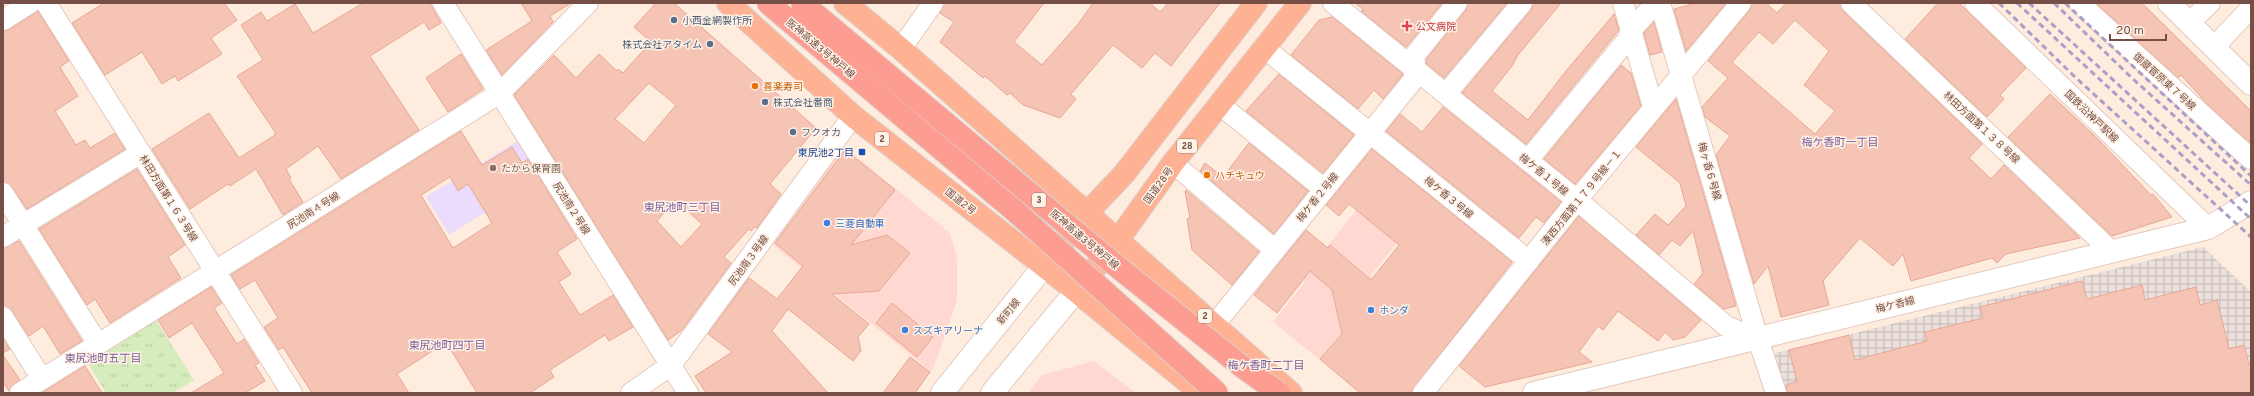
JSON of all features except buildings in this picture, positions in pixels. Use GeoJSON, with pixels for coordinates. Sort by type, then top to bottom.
{"type":"FeatureCollection","features":[{"type":"Feature","properties":{"kind":"highway","name":"国道2号"},"geometry":{"type":"LineString","coordinates":[[728,3],[853,116],[1076,291],[1201,393]]}},
{"type":"Feature","properties":{"kind":"highway","name":"阪神高速3号神戸線"},"geometry":{"type":"LineString","coordinates":[[768,3],[1015,211],[1216,393]]}},
{"type":"Feature","properties":{"kind":"highway","name":"阪神高速3号神戸線"},"geometry":{"type":"LineString","coordinates":[[802,3],[1114,264],[1240,365],[1279,393]]}},
{"type":"Feature","properties":{"kind":"highway","name":"2"},"geometry":{"type":"LineString","coordinates":[[845,3],[901,49],[1215,324],[1291,393]]}},
{"type":"Feature","properties":{"kind":"highway"},"geometry":{"type":"LineString","coordinates":[[1044,266],[1087,213],[1124,174],[1256,3]]}},
{"type":"Feature","properties":{"kind":"highway","name":"国道28号"},"geometry":{"type":"LineString","coordinates":[[1076,291],[1118,240],[1219,104],[1300,3]]}},
{"type":"Feature","properties":{"kind":"street"},"geometry":{"type":"LineString","coordinates":[[3,20],[30,3]]}},
{"type":"Feature","properties":{"kind":"street","name":"林田方面第１６３号線"},"geometry":{"type":"LineString","coordinates":[[46,3],[292,393]]}},
{"type":"Feature","properties":{"kind":"street","name":"尻池南２号線"},"geometry":{"type":"LineString","coordinates":[[444,3],[688,393]]}},
{"type":"Feature","properties":{"kind":"street","name":"尻池南４号線"},"geometry":{"type":"LineString","coordinates":[[20,393],[500,93],[588,3]]}},
{"type":"Feature","properties":{"kind":"street"},"geometry":{"type":"LineString","coordinates":[[901,49],[934,3]]}},
{"type":"Feature","properties":{"kind":"street","name":"梅ケ香１号線"},"geometry":{"type":"LineString","coordinates":[[1333,3],[1577,200],[1726,326],[1758,339]]}},
{"type":"Feature","properties":{"kind":"street","name":"梅ケ香２号線"},"geometry":{"type":"LineString","coordinates":[[1215,324],[1369,133],[1414,80],[1415,56],[1457,3]]}},
{"type":"Feature","properties":{"kind":"street"},"geometry":{"type":"LineString","coordinates":[[1446,94],[1522,3]]}},
{"type":"Feature","properties":{"kind":"street"},"geometry":{"type":"LineString","coordinates":[[1623,3],[1654,107]]}},
{"type":"Feature","properties":{"kind":"street"},"geometry":{"type":"LineString","coordinates":[[1528,160],[1627,40],[1631,30],[1656,3]]}},
{"type":"Feature","properties":{"kind":"street","name":"梅ヶ香６号線"},"geometry":{"type":"LineString","coordinates":[[1660,3],[1758,339],[1776,393]]}},
{"type":"Feature","properties":{"kind":"street","name":"湊西方面第１７９号線－１"},"geometry":{"type":"LineString","coordinates":[[1423,393],[1577,200],[1741,3]]}},
{"type":"Feature","properties":{"kind":"street","name":"林田方面第１３８号線"},"geometry":{"type":"LineString","coordinates":[[1851,3],[2112,252]]}},
{"type":"Feature","properties":{"kind":"street","name":"国鉄沿神戸駅線"},"geometry":{"type":"LineString","coordinates":[[1975,3],[2208,228]]}},
{"type":"Feature","properties":{"kind":"street","name":"御蔵菅原東７号線"},"geometry":{"type":"LineString","coordinates":[[2079,3],[2251,159]]}},
{"type":"Feature","properties":{"kind":"street"},"geometry":{"type":"LineString","coordinates":[[2169,3],[2251,84]]}},
{"type":"Feature","properties":{"kind":"street"},"geometry":{"type":"LineString","coordinates":[[2189,24],[2210,3]]}},
{"type":"Feature","properties":{"kind":"street"},"geometry":{"type":"LineString","coordinates":[[2214,47],[2251,8]]}},
{"type":"Feature","properties":{"kind":"street","name":"梅ケ香３号線"},"geometry":{"type":"LineString","coordinates":[[1264,47],[1529,261]]}},
{"type":"Feature","properties":{"kind":"street"},"geometry":{"type":"LineString","coordinates":[[1219,104],[1324,189]]}},
{"type":"Feature","properties":{"kind":"street","name":"尻池南３号線"},"geometry":{"type":"LineString","coordinates":[[631,393],[671,365],[853,116]]}},
{"type":"Feature","properties":{"kind":"street"},"geometry":{"type":"LineString","coordinates":[[3,237],[141,153]]}},
{"type":"Feature","properties":{"kind":"street"},"geometry":{"type":"LineString","coordinates":[[1174,164],[1275,250]]}},
{"type":"Feature","properties":{"kind":"street"},"geometry":{"type":"LineString","coordinates":[[3,193],[98,344]]}},
{"type":"Feature","properties":{"kind":"street","name":"梅ケ香線"},"geometry":{"type":"LineString","coordinates":[[1534,393],[2208,228],[2251,202]]}},
{"type":"Feature","properties":{"kind":"street","name":"新町線"},"geometry":{"type":"LineString","coordinates":[[942,393],[1044,266]]}},
{"type":"Feature","properties":{"kind":"street"},"geometry":{"type":"LineString","coordinates":[[992,393],[1076,291]]}},
{"type":"Feature","properties":{"kind":"street"},"geometry":{"type":"LineString","coordinates":[[3,317],[42,379]]}},
{"type":"Feature","properties":{"kind":"shaded area"},"geometry":{"type":"Polygon","coordinates":[[[519,140],[542,177],[449,235],[426,197],[519,140]]]}},
{"type":"Feature","properties":{"kind":"shaded area"},"geometry":{"type":"Polygon","coordinates":[[[840,143],[950,233],[957,258],[957,301],[932,372],[769,242],[840,143]]]}},
{"type":"Feature","properties":{"kind":"shaded area"},"geometry":{"type":"Polygon","coordinates":[[[1394,163],[1435,196],[1370,276],[1433,327],[1422,340],[1443,357],[1414,393],[1361,393],[1273,322],[1305,282],[1301,279],[1394,163]]]}},
{"type":"Feature","properties":{"kind":"shaded area"},"geometry":{"type":"Polygon","coordinates":[[[2203,247],[2251,292],[2251,393],[1785,393],[1771,354],[2203,247]]]}},
{"type":"Feature","properties":{"kind":"shaded area"},"geometry":{"type":"Polygon","coordinates":[[[1094,361],[1136,393],[1028,393],[1042,375],[1094,361]]]}},
{"type":"Feature","properties":{"kind":"green space"},"geometry":{"type":"Polygon","coordinates":[[[153,315],[194,380],[176,391],[177,393],[106,393],[85,359],[153,315]]]}},
{"type":"Feature","properties":{"kind":"railway"},"geometry":{"type":"LineString","coordinates":[[1999,3],[2075,77],[2251,237]]}},
{"type":"Feature","properties":{"kind":"railway"},"geometry":{"type":"LineString","coordinates":[[2017,3],[2251,219]]}},
{"type":"Feature","properties":{"kind":"railway"},"geometry":{"type":"LineString","coordinates":[[2029,3],[2251,206]]}},
{"type":"Feature","properties":{"kind":"railway"},"geometry":{"type":"LineString","coordinates":[[2054,3],[2133,79],[2251,185]]}},
{"type":"Feature","properties":{"kind":"railway"},"geometry":{"type":"LineString","coordinates":[[2065,3],[2251,176]]}},
{"type":"Feature","properties":{"kind":"place","name":"小西金網製作所"},"geometry":{"type":"Point","coordinates":[674,20]}},
{"type":"Feature","properties":{"kind":"place","name":"公文病院"},"geometry":{"type":"Point","coordinates":[1407,26]}},
{"type":"Feature","properties":{"kind":"place","name":"株式会社アタイム"},"geometry":{"type":"Point","coordinates":[710,44]}},
{"type":"Feature","properties":{"kind":"place","name":"喜楽寿司"},"geometry":{"type":"Point","coordinates":[755,86]}},
{"type":"Feature","properties":{"kind":"place","name":"株式会社番商"},"geometry":{"type":"Point","coordinates":[765,102]}},
{"type":"Feature","properties":{"kind":"place","name":"フクオカ"},"geometry":{"type":"Point","coordinates":[793,132]}},
{"type":"Feature","properties":{"kind":"place","name":"東尻池2丁目"},"geometry":{"type":"Point","coordinates":[862,152]}},
{"type":"Feature","properties":{"kind":"place","name":"たから保育園"},"geometry":{"type":"Point","coordinates":[493,168]}},
{"type":"Feature","properties":{"kind":"place","name":"ハチキュウ"},"geometry":{"type":"Point","coordinates":[1207,175]}},
{"type":"Feature","properties":{"kind":"place","name":"三菱自動車"},"geometry":{"type":"Point","coordinates":[827,223]}},
{"type":"Feature","properties":{"kind":"place","name":"ホンダ"},"geometry":{"type":"Point","coordinates":[1371,310]}},
{"type":"Feature","properties":{"kind":"place","name":"スズキアリーナ"},"geometry":{"type":"Point","coordinates":[905,330]}},
{"type":"Feature","properties":{"kind":"district","name":"梅ケ香町一丁目"},"geometry":{"type":"Point","coordinates":[1840,142]}},
{"type":"Feature","properties":{"kind":"district","name":"東尻池町三丁目"},"geometry":{"type":"Point","coordinates":[682,207]}},
{"type":"Feature","properties":{"kind":"district","name":"東尻池町四丁目"},"geometry":{"type":"Point","coordinates":[447,345]}},
{"type":"Feature","properties":{"kind":"district","name":"東尻池町五丁目"},"geometry":{"type":"Point","coordinates":[103,358]}},
{"type":"Feature","properties":{"kind":"district","name":"梅ケ香町二丁目"},"geometry":{"type":"Point","coordinates":[1266,365]}}]}
